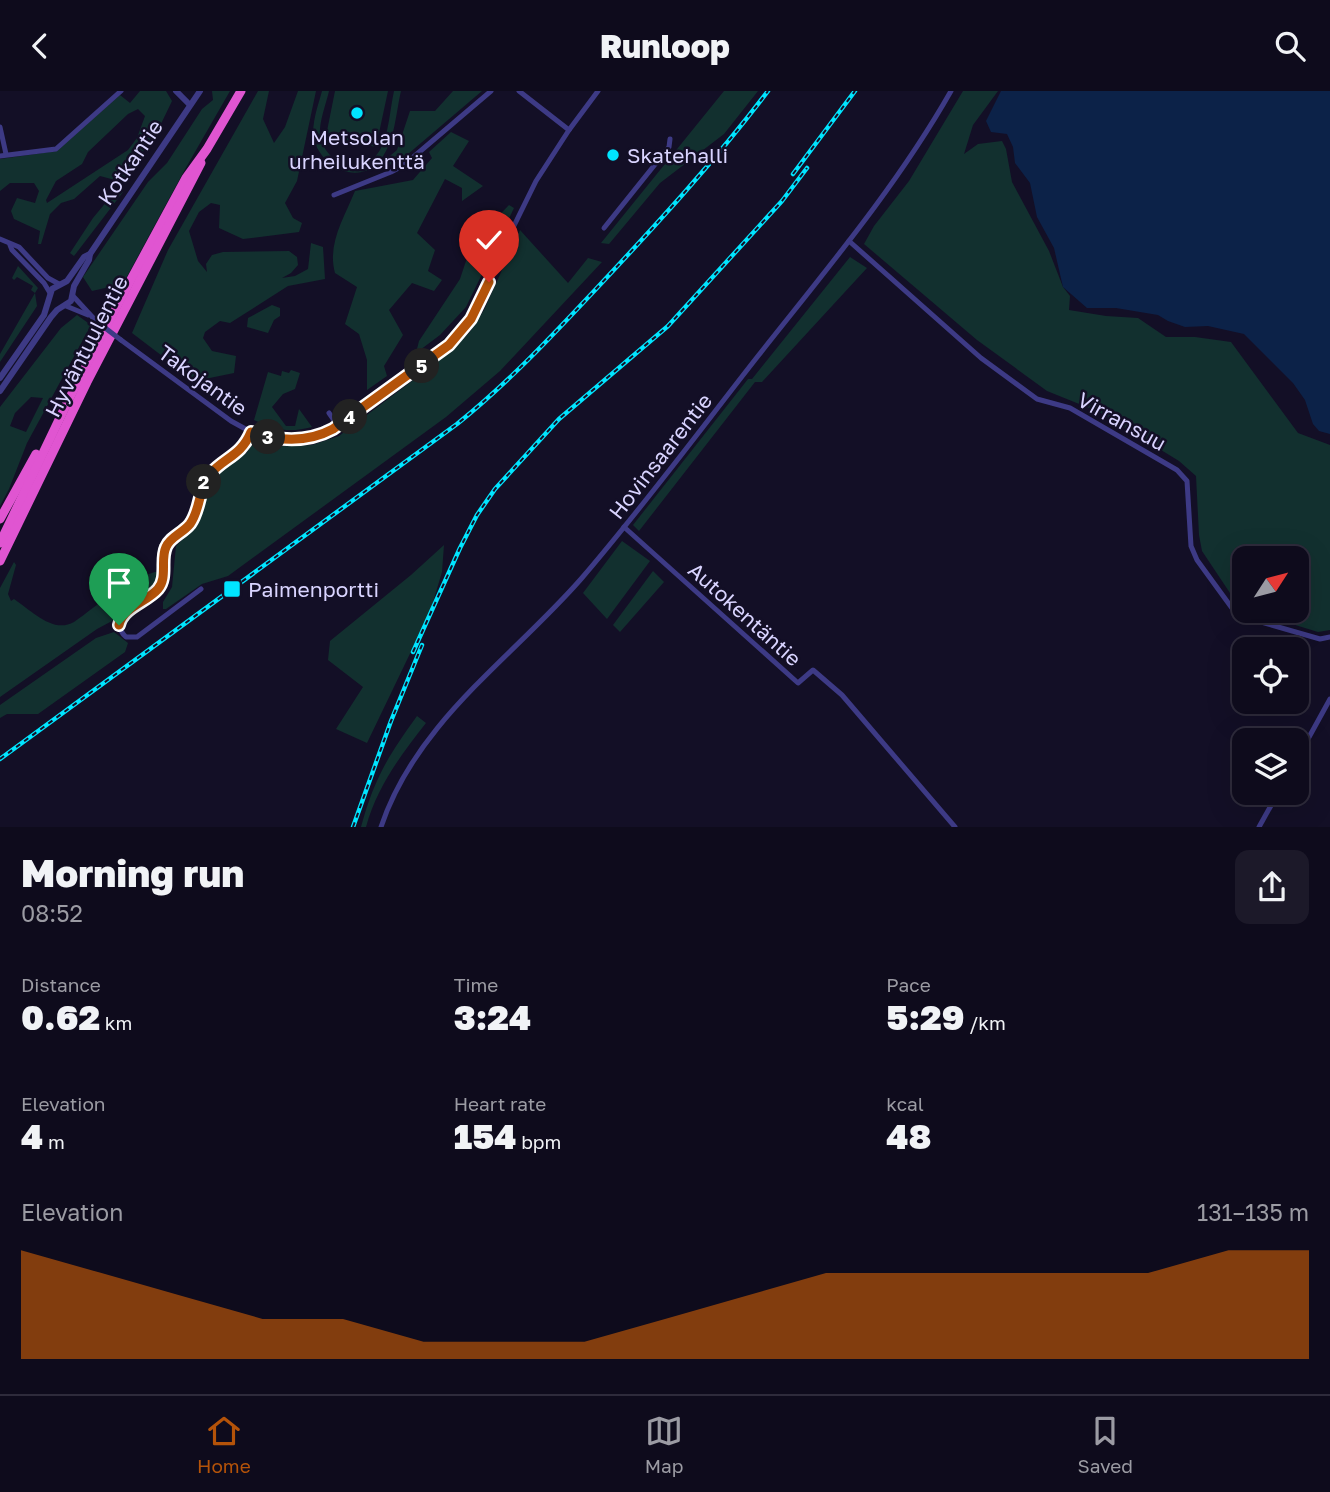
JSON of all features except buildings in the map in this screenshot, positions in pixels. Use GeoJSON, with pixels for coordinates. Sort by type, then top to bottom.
{"type":"FeatureCollection","features":[{"type":"Feature","properties":{"kind":"highway","name":"Hyväntuulentie"},"geometry":{"type":"LineString","coordinates":[[0,543],[68,401],[179,190],[241,91]]}},
{"type":"Feature","properties":{"kind":"highway","name":"Hyväntuulentie"},"geometry":{"type":"LineString","coordinates":[[0,561],[87,382],[193,181],[207,149]]}},
{"type":"Feature","properties":{"kind":"highway"},"geometry":{"type":"LineString","coordinates":[[0,519],[68,401]]}},
{"type":"Feature","properties":{"kind":"street"},"geometry":{"type":"LineString","coordinates":[[0,127],[3,155],[56,149],[121,91]]}},
{"type":"Feature","properties":{"kind":"street"},"geometry":{"type":"LineString","coordinates":[[176,91],[190,105]]}},
{"type":"Feature","properties":{"kind":"street","name":"Kotkantie"},"geometry":{"type":"LineString","coordinates":[[64,306],[73,294],[74,286],[90,254],[200,91]]}},
{"type":"Feature","properties":{"kind":"street"},"geometry":{"type":"LineString","coordinates":[[334,195],[384,176],[404,165],[491,91]]}},
{"type":"Feature","properties":{"kind":"street"},"geometry":{"type":"LineString","coordinates":[[519,91],[569,130]]}},
{"type":"Feature","properties":{"kind":"street","name":"Takojantie"},"geometry":{"type":"LineString","coordinates":[[64,306],[88,315],[231,421],[251,432],[282,439],[306,439],[325,433],[441,352],[463,330],[478,306],[532,190],[569,130],[598,91]]}},
{"type":"Feature","properties":{"kind":"street","name":"Hovinsaarentie"},"geometry":{"type":"LineString","coordinates":[[381,827],[403,776],[436,729],[579,581],[624,527],[849,241],[951,91]]}},
{"type":"Feature","properties":{"kind":"street"},"geometry":{"type":"LineString","coordinates":[[604,228],[669,147],[670,139]]}},
{"type":"Feature","properties":{"kind":"street"},"geometry":{"type":"LineString","coordinates":[[0,239],[19,247],[48,278],[73,294]]}},
{"type":"Feature","properties":{"kind":"street","name":"Virransuu"},"geometry":{"type":"LineString","coordinates":[[849,241],[981,359],[1037,399],[1070,408],[1177,470],[1186,481],[1191,546],[1197,560],[1237,615],[1320,639],[1330,638]]}},
{"type":"Feature","properties":{"kind":"street"},"geometry":{"type":"LineString","coordinates":[[0,391],[46,323],[64,306],[53,302],[44,283],[12,250],[10,244]]}},
{"type":"Feature","properties":{"kind":"street","name":"Kotkantie"},"geometry":{"type":"LineString","coordinates":[[50,295],[84,257],[90,254]]}},
{"type":"Feature","properties":{"kind":"street","name":"Takojantie"},"geometry":{"type":"LineString","coordinates":[[73,294],[88,315]]}},
{"type":"Feature","properties":{"kind":"street"},"geometry":{"type":"LineString","coordinates":[[0,378],[39,323],[50,295]]}},
{"type":"Feature","properties":{"kind":"street"},"geometry":{"type":"LineString","coordinates":[[329,413],[338,426]]}},
{"type":"Feature","properties":{"kind":"street"},"geometry":{"type":"LineString","coordinates":[[201,589],[142,635],[130,638],[120,630],[123,616],[161,585],[166,547],[190,524],[206,479],[242,449],[251,432]]}},
{"type":"Feature","properties":{"kind":"street","name":"Autokentäntie"},"geometry":{"type":"LineString","coordinates":[[624,527],[798,683],[813,670],[842,695],[955,827]]}},
{"type":"Feature","properties":{"kind":"street"},"geometry":{"type":"LineString","coordinates":[[1309,737],[1330,699]]}},
{"type":"Feature","properties":{"kind":"street"},"geometry":{"type":"LineString","coordinates":[[1259,827],[1271,805]]}},
{"type":"Feature","properties":{"kind":"green space"},"geometry":{"type":"Polygon","coordinates":[[[140,91],[166,91],[172,101],[126,183],[100,176],[74,199],[61,203],[50,214],[41,244],[38,244],[40,231],[14,219],[11,211],[17,198],[35,203],[39,191],[34,183],[10,183],[0,191],[0,159],[57,151],[120,95],[130,103],[140,91]],[[138,109],[128,114],[88,152],[82,164],[56,181],[47,203],[128,150],[137,138],[145,116],[138,109]]]}},
{"type":"Feature","properties":{"kind":"green space"},"geometry":{"type":"Polygon","coordinates":[[[212,91],[230,91],[125,280],[114,286],[92,291],[83,277],[148,182],[167,163],[202,109],[213,100],[212,91]]]}},
{"type":"Feature","properties":{"kind":"green space"},"geometry":{"type":"Polygon","coordinates":[[[258,91],[269,91],[263,119],[274,143],[285,127],[298,91],[316,91],[297,181],[285,203],[293,218],[302,223],[299,232],[243,239],[219,228],[220,205],[211,203],[199,212],[189,231],[198,261],[207,272],[206,264],[212,255],[223,252],[289,251],[297,257],[298,265],[282,278],[295,276],[308,269],[311,243],[323,247],[325,279],[288,286],[230,323],[220,321],[205,332],[203,338],[212,351],[236,356],[234,373],[195,381],[132,333],[168,250],[258,91]]]}},
{"type":"Feature","properties":{"kind":"green space"},"geometry":{"type":"Polygon","coordinates":[[[322,91],[329,91],[320,134],[325,149],[339,162],[357,166],[365,164],[380,150],[394,91],[401,91],[386,152],[372,167],[363,172],[342,170],[324,158],[318,149],[313,127],[322,91]]]}},
{"type":"Feature","properties":{"kind":"green space","name":"Metsolan urheilukenttä"},"geometry":{"type":"Polygon","coordinates":[[[335,91],[388,91],[376,147],[326,136],[335,91]]]}},
{"type":"Feature","properties":{"kind":"green space"},"geometry":{"type":"Polygon","coordinates":[[[453,91],[482,91],[401,160],[387,166],[384,161],[397,150],[410,111],[435,111],[453,91]]]}},
{"type":"Feature","properties":{"kind":"green space"},"geometry":{"type":"Polygon","coordinates":[[[724,91],[758,91],[724,134],[660,183],[609,244],[601,243],[724,91]]]}},
{"type":"Feature","properties":{"kind":"green space"},"geometry":{"type":"Polygon","coordinates":[[[963,91],[998,91],[973,125],[964,154],[978,144],[1002,141],[1012,182],[1049,251],[1063,287],[1070,296],[1069,310],[1138,318],[1166,337],[1195,337],[1231,342],[1298,433],[1330,445],[1330,630],[1318,632],[1289,623],[1309,623],[1309,546],[1232,546],[1232,596],[1202,551],[1196,476],[1179,461],[1099,412],[1047,391],[977,340],[864,244],[874,226],[909,181],[963,91]]]}},
{"type":"Feature","properties":{"kind":"green space"},"geometry":{"type":"Polygon","coordinates":[[[451,132],[469,141],[453,166],[483,186],[462,201],[462,188],[445,179],[417,233],[435,250],[428,271],[442,280],[434,291],[412,283],[389,310],[403,335],[384,366],[387,376],[367,390],[367,360],[359,334],[345,324],[357,287],[335,273],[333,252],[338,231],[355,191],[413,180],[432,158],[429,152],[451,132]]]}},
{"type":"Feature","properties":{"kind":"green space"},"geometry":{"type":"Polygon","coordinates":[[[117,189],[123,192],[74,256],[70,253],[93,218],[117,189]]]}},
{"type":"Feature","properties":{"kind":"green space"},"geometry":{"type":"Polygon","coordinates":[[[509,205],[514,208],[466,307],[440,335],[416,353],[419,341],[460,279],[472,243],[509,205]]]}},
{"type":"Feature","properties":{"kind":"green space"},"geometry":{"type":"Polygon","coordinates":[[[520,230],[568,283],[588,258],[602,262],[500,371],[446,417],[228,576],[202,584],[163,609],[163,602],[172,587],[176,546],[193,529],[201,513],[206,490],[218,474],[259,442],[283,446],[312,445],[339,436],[445,356],[469,333],[484,310],[520,230]]]}},
{"type":"Feature","properties":{"kind":"green space"},"geometry":{"type":"Polygon","coordinates":[[[850,257],[867,268],[762,382],[755,382],[639,531],[633,525],[748,379],[752,379],[850,257]]]}},
{"type":"Feature","properties":{"kind":"green space"},"geometry":{"type":"Polygon","coordinates":[[[18,266],[38,288],[35,293],[31,290],[33,286],[17,277],[14,280],[12,278],[18,266]]]}},
{"type":"Feature","properties":{"kind":"green space"},"geometry":{"type":"Polygon","coordinates":[[[35,293],[37,306],[0,362],[0,354],[35,293]]]}},
{"type":"Feature","properties":{"kind":"green space"},"geometry":{"type":"Polygon","coordinates":[[[272,305],[280,308],[280,316],[274,320],[268,333],[247,327],[248,318],[272,305]]]}},
{"type":"Feature","properties":{"kind":"green space"},"geometry":{"type":"Polygon","coordinates":[[[77,315],[91,325],[27,443],[0,506],[0,407],[61,328],[77,315]],[[31,397],[15,413],[10,426],[26,432],[43,398],[31,397]]]}},
{"type":"Feature","properties":{"kind":"green space"},"geometry":{"type":"Polygon","coordinates":[[[291,370],[300,373],[295,389],[283,394],[272,407],[286,426],[295,426],[299,409],[312,427],[282,429],[254,420],[268,372],[281,376],[282,371],[289,373],[291,370]]]}},
{"type":"Feature","properties":{"kind":"green space"},"geometry":{"type":"Polygon","coordinates":[[[622,541],[650,561],[607,619],[583,593],[622,541]]]}},
{"type":"Feature","properties":{"kind":"green space"},"geometry":{"type":"Polygon","coordinates":[[[444,545],[442,572],[430,612],[367,743],[336,729],[363,687],[328,660],[330,641],[444,545]]]}},
{"type":"Feature","properties":{"kind":"green space"},"geometry":{"type":"Polygon","coordinates":[[[14,562],[16,565],[8,594],[11,601],[14,599],[43,619],[58,625],[74,622],[126,585],[160,571],[158,583],[154,588],[112,621],[0,697],[0,588],[14,562]]]}},
{"type":"Feature","properties":{"kind":"green space"},"geometry":{"type":"Polygon","coordinates":[[[653,571],[664,582],[620,632],[613,625],[653,571]]]}},
{"type":"Feature","properties":{"kind":"green space"},"geometry":{"type":"Polygon","coordinates":[[[114,632],[128,643],[125,652],[38,714],[7,714],[0,718],[0,705],[96,638],[114,632]]]}},
{"type":"Feature","properties":{"kind":"green space"},"geometry":{"type":"Polygon","coordinates":[[[417,716],[426,723],[383,785],[366,827],[361,827],[383,769],[417,716]]]}},
{"type":"Feature","properties":{"kind":"water"},"geometry":{"type":"Polygon","coordinates":[[[1001,91],[1330,91],[1330,434],[1319,431],[1313,424],[1305,400],[1293,383],[1244,334],[1208,326],[1185,327],[1158,315],[1116,308],[1087,308],[1063,287],[1054,248],[1037,217],[1030,183],[1015,163],[1013,147],[1007,134],[991,132],[986,121],[1001,91]]]}},
{"type":"Feature","properties":{"kind":"railway"},"geometry":{"type":"LineString","coordinates":[[0,759],[476,408],[546,342],[641,241],[706,168],[768,91]]}},
{"type":"Feature","properties":{"kind":"railway"},"geometry":{"type":"LineString","coordinates":[[793,174],[855,91]]}},
{"type":"Feature","properties":{"kind":"railway"},"geometry":{"type":"LineString","coordinates":[[413,652],[460,548],[477,515],[495,489],[559,419],[668,326],[782,201],[807,168]]}},
{"type":"Feature","properties":{"kind":"railway"},"geometry":{"type":"LineString","coordinates":[[353,827],[422,645]]}},
{"type":"Feature","properties":{"kind":"place","name":"Metsolan urheilukenttä"},"geometry":{"type":"Point","coordinates":[357,113]}},
{"type":"Feature","properties":{"kind":"place","name":"Skatehalli"},"geometry":{"type":"Point","coordinates":[613,155]}},
{"type":"Feature","properties":{"kind":"place","name":"Paimenportti"},"geometry":{"type":"Point","coordinates":[232,589]}},
{"type":"Feature","properties":{"kind":"route"},"geometry":{"type":"LineString","coordinates":[[119,625],[123,616],[159,589],[163,580],[165,551],[168,544],[193,519],[206,479],[242,449],[251,432],[294,440],[306,439],[333,429],[449,345],[471,319],[489,282]]}}]}
